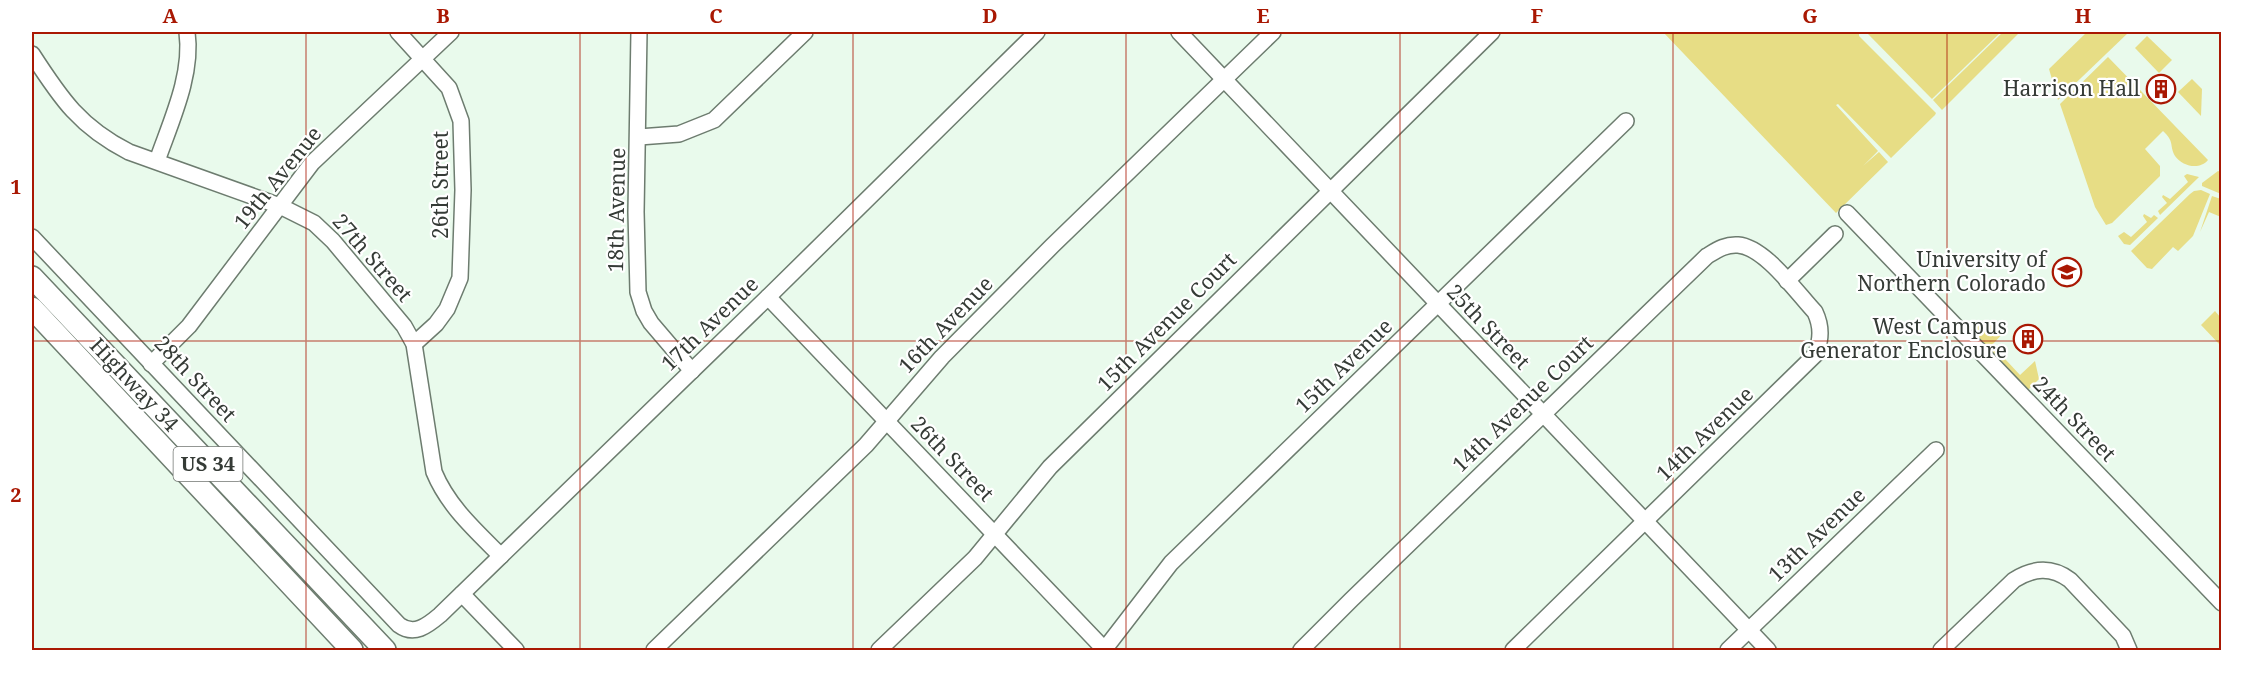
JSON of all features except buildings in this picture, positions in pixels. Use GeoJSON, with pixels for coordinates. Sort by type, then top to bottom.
{"type":"FeatureCollection","features":[{"type":"Feature","properties":{"kind":"highway","name":"Highway 34"},"geometry":{"type":"LineString","coordinates":[[32,277],[385,651]]}},
{"type":"Feature","properties":{"kind":"highway","name":"Highway 34"},"geometry":{"type":"LineString","coordinates":[[32,308],[352,651]]}},
{"type":"Feature","properties":{"kind":"street"},"geometry":{"type":"LineString","coordinates":[[157,161],[174,113],[188,61],[187,32]]}},
{"type":"Feature","properties":{"kind":"street","name":"26th Street"},"geometry":{"type":"LineString","coordinates":[[398,32],[449,88],[461,121],[462,262],[460,278],[452,301],[436,324],[414,344]]}},
{"type":"Feature","properties":{"kind":"street","name":"19th Avenue"},"geometry":{"type":"LineString","coordinates":[[152,363],[189,326],[312,163],[451,32]]}},
{"type":"Feature","properties":{"kind":"street","name":"18th Avenue"},"geometry":{"type":"LineString","coordinates":[[639,32],[636,212],[638,292],[644,311],[651,323],[692,371]]}},
{"type":"Feature","properties":{"kind":"street"},"geometry":{"type":"LineString","coordinates":[[639,137],[679,134],[714,120],[805,32]]}},
{"type":"Feature","properties":{"kind":"street","name":"17th Avenue"},"geometry":{"type":"LineString","coordinates":[[403,628],[411,630],[426,626],[462,594],[1037,32]]}},
{"type":"Feature","properties":{"kind":"street","name":"25th Street"},"geometry":{"type":"LineString","coordinates":[[1179,32],[1768,651]]}},
{"type":"Feature","properties":{"kind":"street","name":"16th Avenue"},"geometry":{"type":"LineString","coordinates":[[654,651],[857,453],[942,357],[1273,32]]}},
{"type":"Feature","properties":{"kind":"street","name":"15th Avenue Court"},"geometry":{"type":"LineString","coordinates":[[879,651],[975,558],[1050,467],[1492,32]]}},
{"type":"Feature","properties":{"kind":"street","name":"27th Street"},"geometry":{"type":"LineString","coordinates":[[32,54],[68,106],[93,132],[129,152],[280,206],[314,223],[333,242],[404,326],[414,344],[434,472],[441,489],[452,505],[501,556]]}},
{"type":"Feature","properties":{"kind":"street","name":"15th Avenue"},"geometry":{"type":"LineString","coordinates":[[1105,650],[1171,563],[1626,121]]}},
{"type":"Feature","properties":{"kind":"street","name":"24th Street"},"geometry":{"type":"LineString","coordinates":[[1847,213],[2222,603]]}},
{"type":"Feature","properties":{"kind":"street"},"geometry":{"type":"LineString","coordinates":[[1787,281],[1835,234]]}},
{"type":"Feature","properties":{"kind":"street","name":"28th Street"},"geometry":{"type":"LineString","coordinates":[[32,237],[403,628]]}},
{"type":"Feature","properties":{"kind":"street","name":"14th Avenue Court"},"geometry":{"type":"LineString","coordinates":[[1301,651],[1707,256],[1719,248],[1737,245],[1758,252],[1787,281]]}},
{"type":"Feature","properties":{"kind":"street","name":"14th Avenue"},"geometry":{"type":"LineString","coordinates":[[1513,651],[1816,354],[1820,336],[1819,322],[1815,312],[1787,281]]}},
{"type":"Feature","properties":{"kind":"street","name":"26th Street"},"geometry":{"type":"LineString","coordinates":[[768,297],[1105,650]]}},
{"type":"Feature","properties":{"kind":"street","name":"13th Avenue"},"geometry":{"type":"LineString","coordinates":[[1728,651],[1936,450]]}},
{"type":"Feature","properties":{"kind":"street"},"geometry":{"type":"LineString","coordinates":[[1941,651],[2014,580],[2033,570],[2047,570],[2063,575],[2123,636],[2129,651]]}},
{"type":"Feature","properties":{"kind":"street"},"geometry":{"type":"LineString","coordinates":[[462,594],[516,651]]}},
{"type":"Feature","properties":{"kind":"shaded area"},"geometry":{"type":"Polygon","coordinates":[[[1663,32],[1859,32],[1859,36],[1936,113],[1891,158],[1838,104],[1836,105],[1878,151],[1863,166],[1879,152],[1888,162],[1836,213],[1663,32]]]}},
{"type":"Feature","properties":{"kind":"shaded area"},"geometry":{"type":"Polygon","coordinates":[[[1871,32],[2001,32],[1932,99],[1868,34],[1871,32]]]}},
{"type":"Feature","properties":{"kind":"shaded area"},"geometry":{"type":"Polygon","coordinates":[[[2003,32],[2020,32],[1942,110],[1933,100],[2003,32]]]}},
{"type":"Feature","properties":{"kind":"shaded area"},"geometry":{"type":"Polygon","coordinates":[[[2087,32],[2129,32],[2058,100],[2049,69],[2087,32]]]}},
{"type":"Feature","properties":{"kind":"shaded area"},"geometry":{"type":"Polygon","coordinates":[[[2147,36],[2172,60],[2159,73],[2135,48],[2147,36]]]}},
{"type":"Feature","properties":{"kind":"shaded area"},"geometry":{"type":"Polygon","coordinates":[[[2108,57],[2208,160],[2196,166],[2182,163],[2175,156],[2170,141],[2163,131],[2145,149],[2160,166],[2160,176],[2112,223],[2106,225],[2095,207],[2060,104],[2108,57]]]}},
{"type":"Feature","properties":{"kind":"shaded area"},"geometry":{"type":"Polygon","coordinates":[[[2192,79],[2202,89],[2201,116],[2178,92],[2192,79]]]}},
{"type":"Feature","properties":{"kind":"shaded area"},"geometry":{"type":"Polygon","coordinates":[[[2218,171],[2221,172],[2221,194],[2202,186],[2202,183],[2218,171]]]}},
{"type":"Feature","properties":{"kind":"shaded area"},"geometry":{"type":"Polygon","coordinates":[[[2187,174],[2199,177],[2160,215],[2158,211],[2167,203],[2163,195],[2170,199],[2188,182],[2184,176],[2187,174]]]}},
{"type":"Feature","properties":{"kind":"shaded area"},"geometry":{"type":"Polygon","coordinates":[[[2201,190],[2210,194],[2193,236],[2178,251],[2173,247],[2152,269],[2147,268],[2131,251],[2190,194],[2201,190]]]}},
{"type":"Feature","properties":{"kind":"shaded area"},"geometry":{"type":"Polygon","coordinates":[[[2212,196],[2221,199],[2221,217],[2209,212],[2200,232],[2212,196]]]}},
{"type":"Feature","properties":{"kind":"shaded area"},"geometry":{"type":"Polygon","coordinates":[[[2144,214],[2151,218],[2154,215],[2158,218],[2130,245],[2124,244],[2118,236],[2124,232],[2131,237],[2147,222],[2144,214]]]}},
{"type":"Feature","properties":{"kind":"shaded area"},"geometry":{"type":"Polygon","coordinates":[[[2215,311],[2221,318],[2221,346],[2201,325],[2215,311]]]}},
{"type":"Feature","properties":{"kind":"shaded area"},"geometry":{"type":"Polygon","coordinates":[[[1984,320],[2002,326],[2006,330],[1992,345],[2020,375],[2035,361],[2039,379],[2028,390],[1971,332],[1984,320]]]}},
{"type":"Feature","properties":{"kind":"place","name":"Harrison Hall"},"geometry":{"type":"Point","coordinates":[2161,89]}},
{"type":"Feature","properties":{"kind":"place","name":"University of Northern Colorado"},"geometry":{"type":"Point","coordinates":[2067,272]}},
{"type":"Feature","properties":{"kind":"place","name":"West Campus Generator Enclosure"},"geometry":{"type":"Point","coordinates":[2028,339]}}]}
